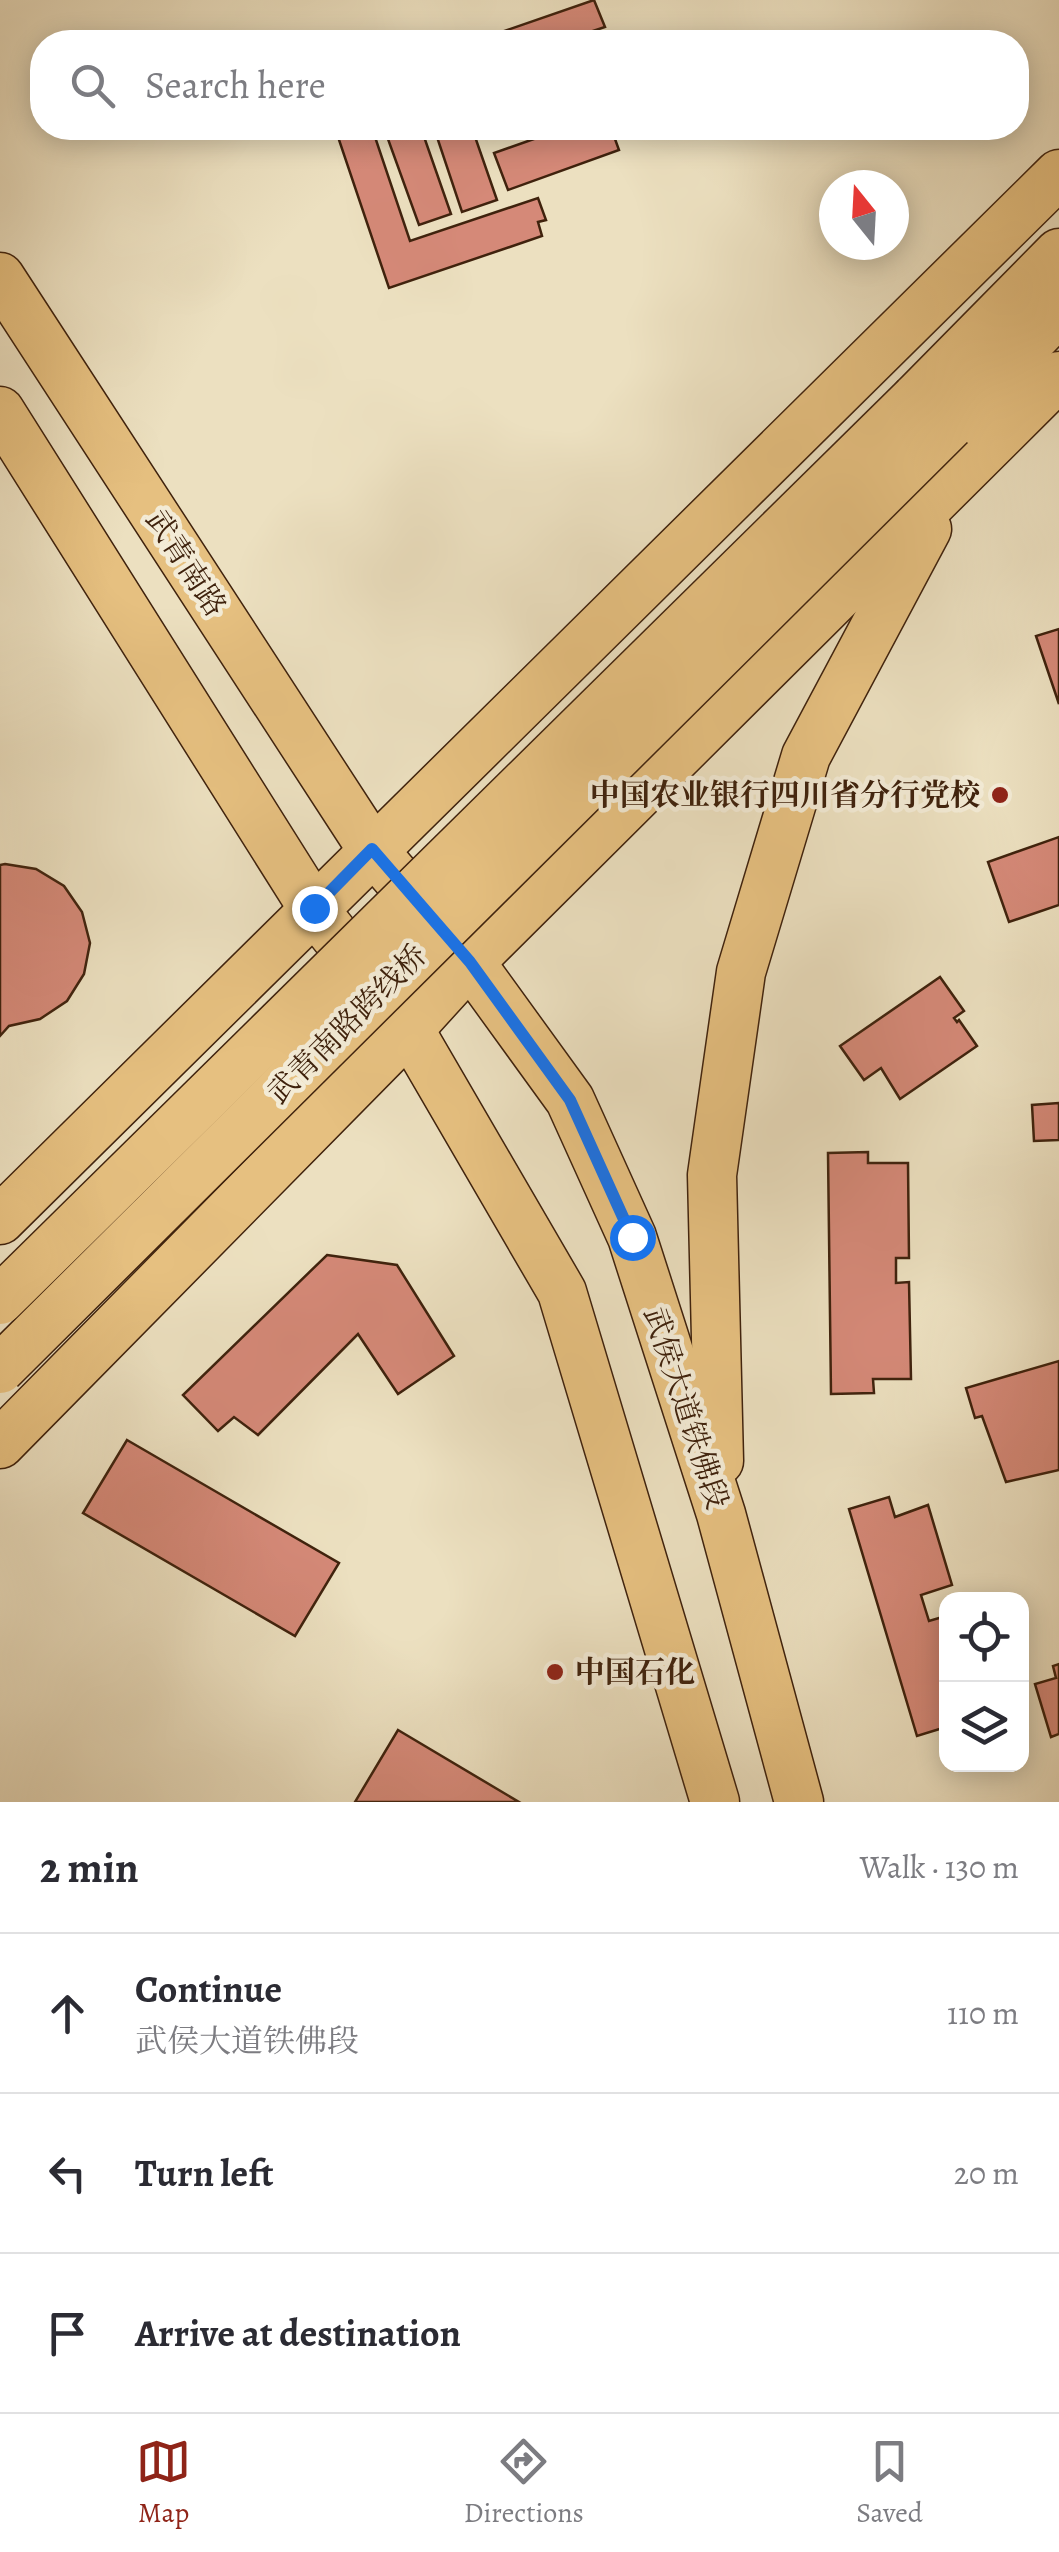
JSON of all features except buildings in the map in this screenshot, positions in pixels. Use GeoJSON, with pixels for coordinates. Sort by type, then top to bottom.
{"type":"FeatureCollection","features":[{"type":"Feature","properties":{"kind":"main road"},"geometry":{"type":"LineString","coordinates":[[0,1220],[1059,174]]}},
{"type":"Feature","properties":{"kind":"main road"},"geometry":{"type":"LineString","coordinates":[[933,411],[1059,253]]}},
{"type":"Feature","properties":{"kind":"main road","name":"武青南路"},"geometry":{"type":"LineString","coordinates":[[0,277],[372,849]]}},
{"type":"Feature","properties":{"kind":"main road"},"geometry":{"type":"LineString","coordinates":[[933,411],[1059,311]]}},
{"type":"Feature","properties":{"kind":"main road"},"geometry":{"type":"LineString","coordinates":[[0,1444],[409,1030],[470,962],[1059,376]]}},
{"type":"Feature","properties":{"kind":"main road"},"geometry":{"type":"LineString","coordinates":[[0,411],[314,908],[409,1030],[562,1292],[715,1802]]}},
{"type":"Feature","properties":{"kind":"main road","name":"武青南路跨线桥"},"geometry":{"type":"LineString","coordinates":[[0,1300],[933,411]]}},
{"type":"Feature","properties":{"kind":"main road","name":"武青南路跨线桥"},"geometry":{"type":"LineString","coordinates":[[0,1369],[933,411]]}},
{"type":"Feature","properties":{"kind":"main road"},"geometry":{"type":"LineString","coordinates":[[720,1514],[712,1176],[741,972],[806,756],[948,489]]}},
{"type":"Feature","properties":{"kind":"main road","name":"武侯大道铁佛段"},"geometry":{"type":"LineString","coordinates":[[372,849],[470,962],[570,1100],[632,1237],[720,1514],[799,1802]]}},
{"type":"Feature","properties":{"kind":"place","name":"中国农业银行四川省分行党校"},"geometry":{"type":"Point","coordinates":[1000,795]}},
{"type":"Feature","properties":{"kind":"place","name":"中国石化"},"geometry":{"type":"Point","coordinates":[555,1672]}},
{"type":"Feature","properties":{"kind":"route"},"geometry":{"type":"LineString","coordinates":[[314,908],[372,849],[470,962],[570,1100],[632,1237]]}}]}
